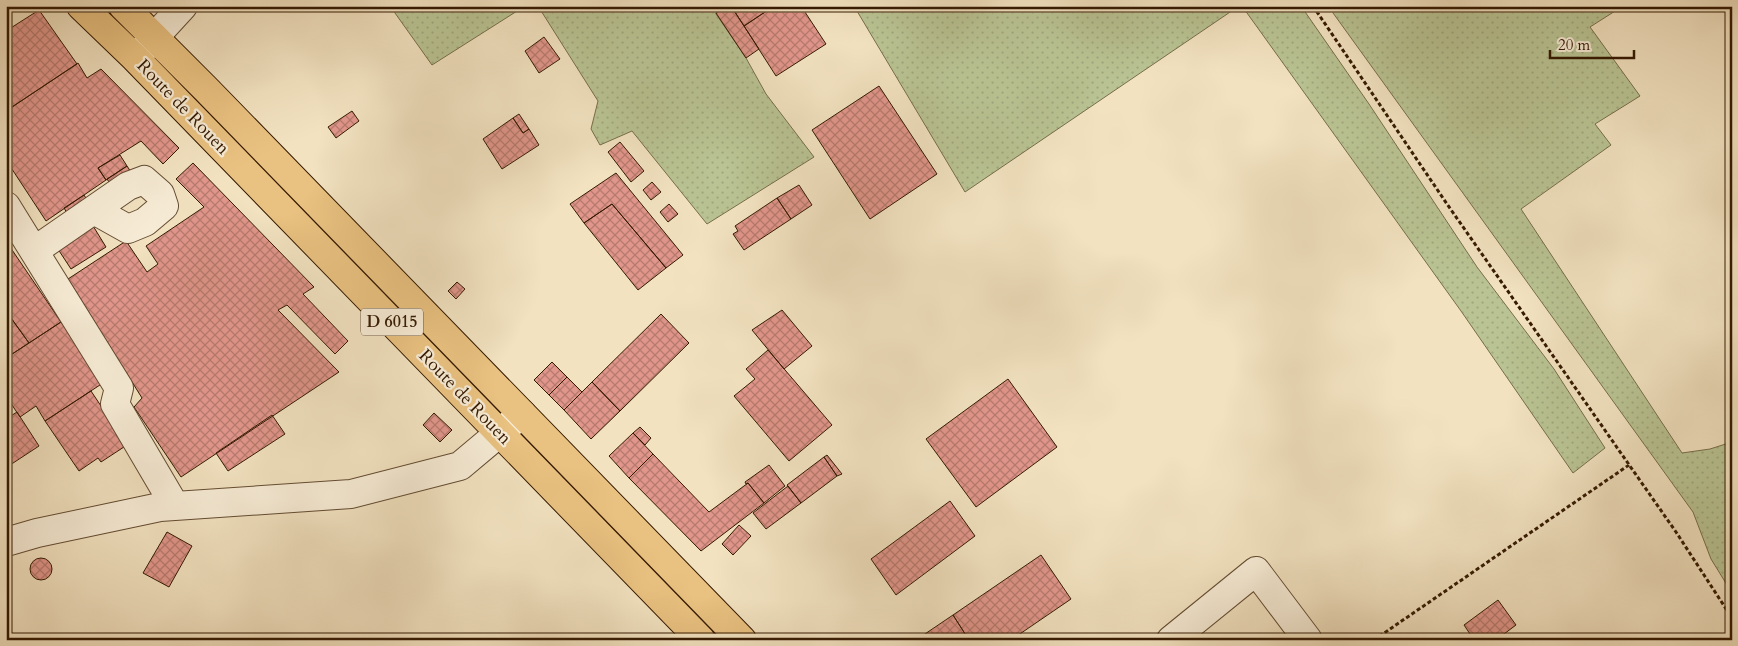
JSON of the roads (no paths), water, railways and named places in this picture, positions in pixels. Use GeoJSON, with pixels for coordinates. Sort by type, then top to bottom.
{"type":"FeatureCollection","features":[{"type":"Feature","properties":{"kind":"main road","name":"Route de Rouen"},"geometry":{"type":"LineString","coordinates":[[81,6],[135,58],[701,640]]}},
{"type":"Feature","properties":{"kind":"main road","name":"Route de Rouen"},"geometry":{"type":"LineString","coordinates":[[123,6],[742,640]]}},
{"type":"Feature","properties":{"kind":"street"},"geometry":{"type":"LineString","coordinates":[[135,58],[183,6]]}},
{"type":"Feature","properties":{"kind":"street"},"geometry":{"type":"LineString","coordinates":[[6,206],[119,388],[115,404],[175,506]]}},
{"type":"Feature","properties":{"kind":"street"},"geometry":{"type":"LineString","coordinates":[[34,252],[94,210]]}},
{"type":"Feature","properties":{"kind":"street"},"geometry":{"type":"LineString","coordinates":[[335,264],[358,245]]}},
{"type":"Feature","properties":{"kind":"street"},"geometry":{"type":"LineString","coordinates":[[6,542],[37,533],[160,507],[351,494],[460,466],[522,414]]}},
{"type":"Feature","properties":{"kind":"street"},"geometry":{"type":"LineString","coordinates":[[1171,640],[1256,571],[1308,640]]}}]}
